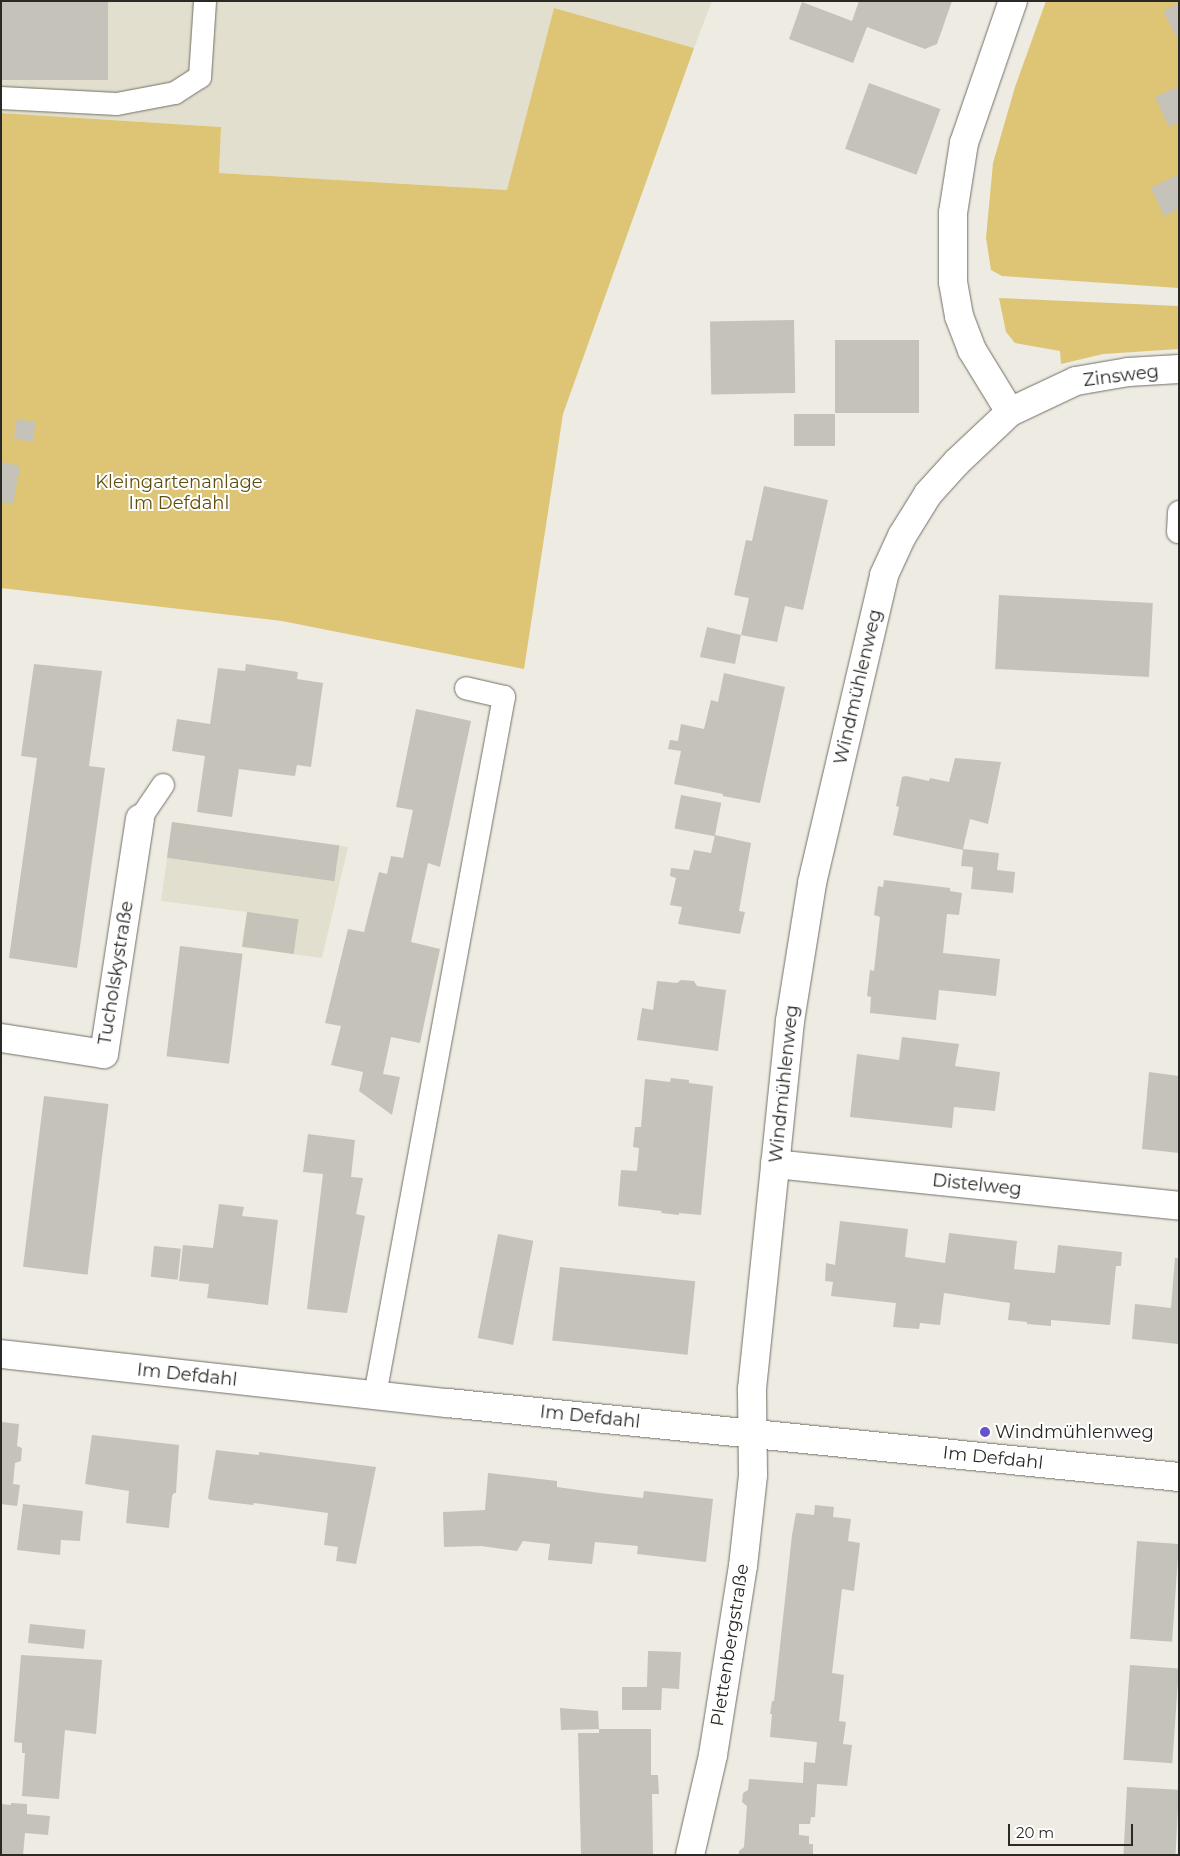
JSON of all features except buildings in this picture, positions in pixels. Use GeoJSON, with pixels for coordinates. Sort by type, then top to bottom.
{"type":"FeatureCollection","features":[{"type":"Feature","properties":{"kind":"street"},"geometry":{"type":"LineString","coordinates":[[1010,412],[972,350],[959,316],[953,282],[953,213],[964,143],[1013,1]]}},
{"type":"Feature","properties":{"kind":"street","name":"Zinsweg"},"geometry":{"type":"LineString","coordinates":[[1010,412],[1076,381],[1128,372],[1179,369]]}},
{"type":"Feature","properties":{"kind":"street","name":"Windmühlenweg"},"geometry":{"type":"LineString","coordinates":[[752,1434],[752,1389],[790,1021],[812,883],[884,575],[902,536],[928,494],[957,462],[1010,412]]}},
{"type":"Feature","properties":{"kind":"street","name":"Tucholskystraße"},"geometry":{"type":"LineString","coordinates":[[1,1038],[104,1054],[140,819]]}},
{"type":"Feature","properties":{"kind":"street","name":"Distelweg"},"geometry":{"type":"LineString","coordinates":[[775,1164],[1179,1206]]}},
{"type":"Feature","properties":{"kind":"street","name":"Im Defdahl"},"geometry":{"type":"LineString","coordinates":[[1,1354],[375,1395],[1179,1477]]}},
{"type":"Feature","properties":{"kind":"street","name":"Plettenbergstraße"},"geometry":{"type":"LineString","coordinates":[[690,1855],[713,1755],[731,1648],[751,1494],[752,1434]]}},
{"type":"Feature","properties":{"kind":"lane"},"geometry":{"type":"LineString","coordinates":[[1,98],[117,104],[175,92],[200,77],[205,1]]}},
{"type":"Feature","properties":{"kind":"lane"},"geometry":{"type":"LineString","coordinates":[[375,1395],[504,697],[466,688]]}},
{"type":"Feature","properties":{"kind":"lane"},"geometry":{"type":"LineString","coordinates":[[140,819],[163,785]]}},
{"type":"Feature","properties":{"kind":"shaded area"},"geometry":{"type":"Polygon","coordinates":[[[1,1],[712,1],[694,48],[554,9],[508,190],[219,173],[221,127],[1,113],[1,1]]]}},
{"type":"Feature","properties":{"kind":"shaded area"},"geometry":{"type":"Polygon","coordinates":[[[172,822],[348,847],[322,958],[242,947],[247,912],[161,901],[172,822]]]}},
{"type":"Feature","properties":{"kind":"green space"},"geometry":{"type":"Polygon","coordinates":[[[1046,1],[1179,1],[1179,288],[1002,276],[991,270],[986,238],[993,163],[1015,87],[1046,1]]]}},
{"type":"Feature","properties":{"kind":"green space","name":"Kleingartenanlage Im Defdahl"},"geometry":{"type":"Polygon","coordinates":[[[554,8],[694,48],[563,414],[524,669],[282,621],[1,588],[1,113],[221,127],[219,173],[507,190],[554,8]]]}},
{"type":"Feature","properties":{"kind":"green space"},"geometry":{"type":"Polygon","coordinates":[[[999,298],[1179,306],[1179,349],[1103,354],[1061,364],[1060,351],[1015,343],[1006,332],[999,298]]]}},
{"type":"Feature","properties":{"kind":"place","name":"Windmühlenweg"},"geometry":{"type":"Point","coordinates":[985,1432]}}]}
